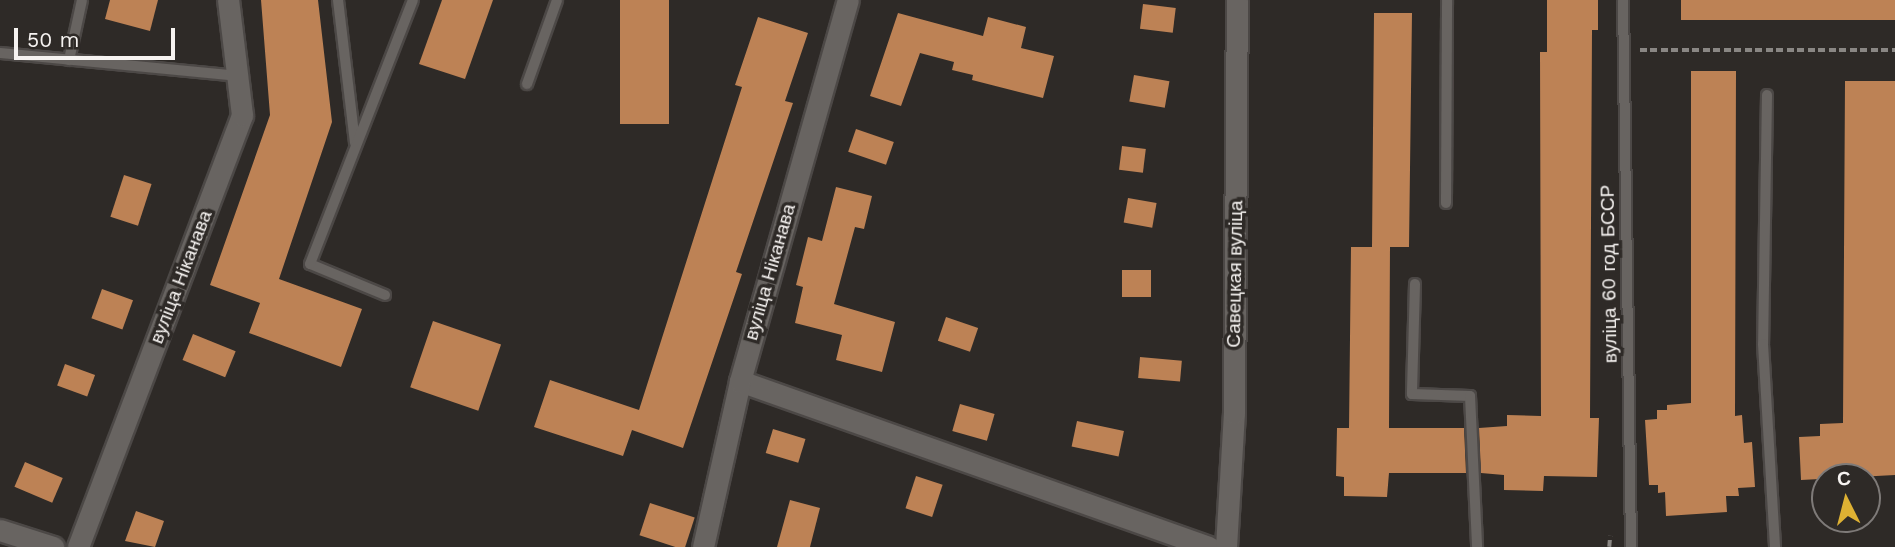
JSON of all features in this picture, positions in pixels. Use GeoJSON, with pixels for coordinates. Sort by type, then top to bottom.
{"type":"FeatureCollection","features":[{"type":"Feature","properties":{"kind":"street","name":"вуліца Ніканава"},"geometry":{"type":"LineString","coordinates":[[78,547],[242,116],[228,0]]}},
{"type":"Feature","properties":{"kind":"street","name":"вуліца Ніканава"},"geometry":{"type":"LineString","coordinates":[[703,547],[740,381],[848,0]]}},
{"type":"Feature","properties":{"kind":"street","name":"Савецкая вуліца"},"geometry":{"type":"LineString","coordinates":[[1226,547],[1234,413],[1237,0]]}},
{"type":"Feature","properties":{"kind":"street"},"geometry":{"type":"LineString","coordinates":[[740,381],[1208,547]]}},
{"type":"Feature","properties":{"kind":"street"},"geometry":{"type":"LineString","coordinates":[[0,530],[53,547]]}},
{"type":"Feature","properties":{"kind":"lane"},"geometry":{"type":"LineString","coordinates":[[69,60],[82,0]]}},
{"type":"Feature","properties":{"kind":"lane"},"geometry":{"type":"LineString","coordinates":[[338,0],[356,147]]}},
{"type":"Feature","properties":{"kind":"lane"},"geometry":{"type":"LineString","coordinates":[[385,295],[310,264],[413,0]]}},
{"type":"Feature","properties":{"kind":"lane"},"geometry":{"type":"LineString","coordinates":[[527,84],[557,0]]}},
{"type":"Feature","properties":{"kind":"lane"},"geometry":{"type":"LineString","coordinates":[[1446,203],[1447,0]]}},
{"type":"Feature","properties":{"kind":"lane","name":"вуліца 60 год БССР"},"geometry":{"type":"LineString","coordinates":[[1623,0],[1631,547]]}},
{"type":"Feature","properties":{"kind":"lane"},"geometry":{"type":"LineString","coordinates":[[0,53],[237,76]]}},
{"type":"Feature","properties":{"kind":"lane"},"geometry":{"type":"LineString","coordinates":[[1768,95],[1763,344],[1775,547]]}},
{"type":"Feature","properties":{"kind":"lane"},"geometry":{"type":"LineString","coordinates":[[1415,285],[1412,394],[1470,396],[1476,547]]}},
{"type":"Feature","properties":{"kind":"path"},"geometry":{"type":"LineString","coordinates":[[1623,50],[1895,50]]}},
{"type":"Feature","properties":{"kind":"path"},"geometry":{"type":"LineString","coordinates":[[1609,547],[1610,536]]}},
{"type":"Feature","properties":{"kind":"building"},"geometry":{"type":"Polygon","coordinates":[[[110,0],[158,0],[150,31],[105,19],[110,0]]]}},
{"type":"Feature","properties":{"kind":"building"},"geometry":{"type":"Polygon","coordinates":[[[261,0],[318,0],[332,122],[279,279],[362,309],[341,367],[249,333],[260,303],[210,285],[270,115],[261,0]]]}},
{"type":"Feature","properties":{"kind":"building"},"geometry":{"type":"Polygon","coordinates":[[[442,0],[493,0],[465,79],[419,64],[442,0]]]}},
{"type":"Feature","properties":{"kind":"building"},"geometry":{"type":"Polygon","coordinates":[[[620,0],[669,0],[669,124],[620,124],[620,0]]]}},
{"type":"Feature","properties":{"kind":"building"},"geometry":{"type":"Polygon","coordinates":[[[1547,0],[1598,0],[1598,30],[1592,30],[1590,418],[1599,418],[1597,477],[1544,476],[1543,491],[1504,490],[1504,475],[1481,473],[1479,428],[1507,426],[1507,415],[1541,416],[1540,52],[1547,52],[1547,0]]]}},
{"type":"Feature","properties":{"kind":"building"},"geometry":{"type":"Polygon","coordinates":[[[1681,0],[1895,0],[1895,20],[1681,20],[1681,0]]]}},
{"type":"Feature","properties":{"kind":"building"},"geometry":{"type":"Polygon","coordinates":[[[1143,4],[1176,8],[1173,33],[1140,29],[1143,4]]]}},
{"type":"Feature","properties":{"kind":"building"},"geometry":{"type":"Polygon","coordinates":[[[898,13],[983,36],[988,17],[1026,27],[1021,48],[1054,56],[1043,98],[972,80],[973,75],[952,70],[954,62],[920,53],[901,106],[870,96],[898,13]]]}},
{"type":"Feature","properties":{"kind":"building"},"geometry":{"type":"Polygon","coordinates":[[[1374,13],[1412,13],[1409,247],[1390,247],[1389,428],[1464,428],[1466,473],[1389,473],[1387,497],[1344,496],[1344,477],[1336,476],[1337,428],[1349,428],[1351,247],[1372,247],[1374,13]]]}},
{"type":"Feature","properties":{"kind":"building"},"geometry":{"type":"Polygon","coordinates":[[[758,17],[808,33],[785,101],[793,103],[736,272],[742,274],[683,448],[632,430],[623,456],[534,427],[550,380],[639,410],[742,87],[735,85],[758,17]]]}},
{"type":"Feature","properties":{"kind":"building"},"geometry":{"type":"Polygon","coordinates":[[[1691,71],[1736,71],[1735,416],[1742,415],[1744,443],[1752,442],[1755,487],[1738,488],[1739,496],[1726,496],[1727,512],[1666,516],[1665,492],[1658,493],[1658,485],[1649,485],[1645,420],[1657,419],[1657,410],[1667,410],[1667,405],[1691,403],[1691,71]]]}},
{"type":"Feature","properties":{"kind":"building"},"geometry":{"type":"Polygon","coordinates":[[[1134,75],[1169,81],[1165,108],[1129,102],[1134,75]]]}},
{"type":"Feature","properties":{"kind":"building"},"geometry":{"type":"Polygon","coordinates":[[[1845,81],[1895,81],[1895,475],[1881,476],[1881,463],[1811,463],[1811,479],[1801,480],[1799,437],[1820,436],[1820,424],[1843,423],[1845,81]]]}},
{"type":"Feature","properties":{"kind":"building"},"geometry":{"type":"Polygon","coordinates":[[[856,129],[894,142],[886,165],[848,152],[856,129]]]}},
{"type":"Feature","properties":{"kind":"building"},"geometry":{"type":"Polygon","coordinates":[[[1122,146],[1146,149],[1143,173],[1119,170],[1122,146]]]}},
{"type":"Feature","properties":{"kind":"building"},"geometry":{"type":"Polygon","coordinates":[[[124,175],[152,184],[138,226],[110,217],[124,175]]]}},
{"type":"Feature","properties":{"kind":"building"},"geometry":{"type":"Polygon","coordinates":[[[836,187],[872,196],[864,229],[855,227],[834,304],[895,322],[882,372],[836,360],[842,335],[795,323],[803,287],[796,285],[808,237],[822,241],[836,187]]]}},
{"type":"Feature","properties":{"kind":"building"},"geometry":{"type":"Polygon","coordinates":[[[1128,198],[1157,203],[1152,228],[1124,223],[1128,198]]]}},
{"type":"Feature","properties":{"kind":"building"},"geometry":{"type":"Polygon","coordinates":[[[1122,270],[1151,270],[1151,297],[1122,297],[1122,270]]]}},
{"type":"Feature","properties":{"kind":"building"},"geometry":{"type":"Polygon","coordinates":[[[102,289],[133,300],[122,329],[91,318],[102,289]]]}},
{"type":"Feature","properties":{"kind":"building"},"geometry":{"type":"Polygon","coordinates":[[[946,317],[978,328],[970,352],[938,341],[946,317]]]}},
{"type":"Feature","properties":{"kind":"building"},"geometry":{"type":"Polygon","coordinates":[[[433,321],[501,344],[478,411],[410,387],[433,321]]]}},
{"type":"Feature","properties":{"kind":"building"},"geometry":{"type":"Polygon","coordinates":[[[193,334],[236,351],[225,377],[183,360],[193,334]]]}},
{"type":"Feature","properties":{"kind":"building"},"geometry":{"type":"Polygon","coordinates":[[[1140,357],[1182,361],[1180,382],[1138,378],[1140,357]]]}},
{"type":"Feature","properties":{"kind":"building"},"geometry":{"type":"Polygon","coordinates":[[[65,364],[95,375],[87,397],[57,386],[65,364]]]}},
{"type":"Feature","properties":{"kind":"building"},"geometry":{"type":"Polygon","coordinates":[[[960,404],[995,414],[987,441],[952,431],[960,404]]]}},
{"type":"Feature","properties":{"kind":"building"},"geometry":{"type":"Polygon","coordinates":[[[1077,421],[1124,431],[1119,456],[1072,446],[1077,421]]]}},
{"type":"Feature","properties":{"kind":"building"},"geometry":{"type":"Polygon","coordinates":[[[773,429],[806,439],[798,463],[766,453],[773,429]]]}},
{"type":"Feature","properties":{"kind":"building"},"geometry":{"type":"Polygon","coordinates":[[[25,462],[63,478],[52,503],[14,487],[25,462]]]}},
{"type":"Feature","properties":{"kind":"building"},"geometry":{"type":"Polygon","coordinates":[[[916,476],[943,485],[932,517],[905,508],[916,476]]]}},
{"type":"Feature","properties":{"kind":"building"},"geometry":{"type":"Polygon","coordinates":[[[790,500],[820,508],[810,547],[777,547],[790,500]]]}},
{"type":"Feature","properties":{"kind":"building"},"geometry":{"type":"Polygon","coordinates":[[[650,503],[695,518],[685,547],[675,547],[639,535],[650,503]]]}},
{"type":"Feature","properties":{"kind":"building"},"geometry":{"type":"Polygon","coordinates":[[[136,511],[164,521],[155,547],[125,541],[136,511]]]}}]}
